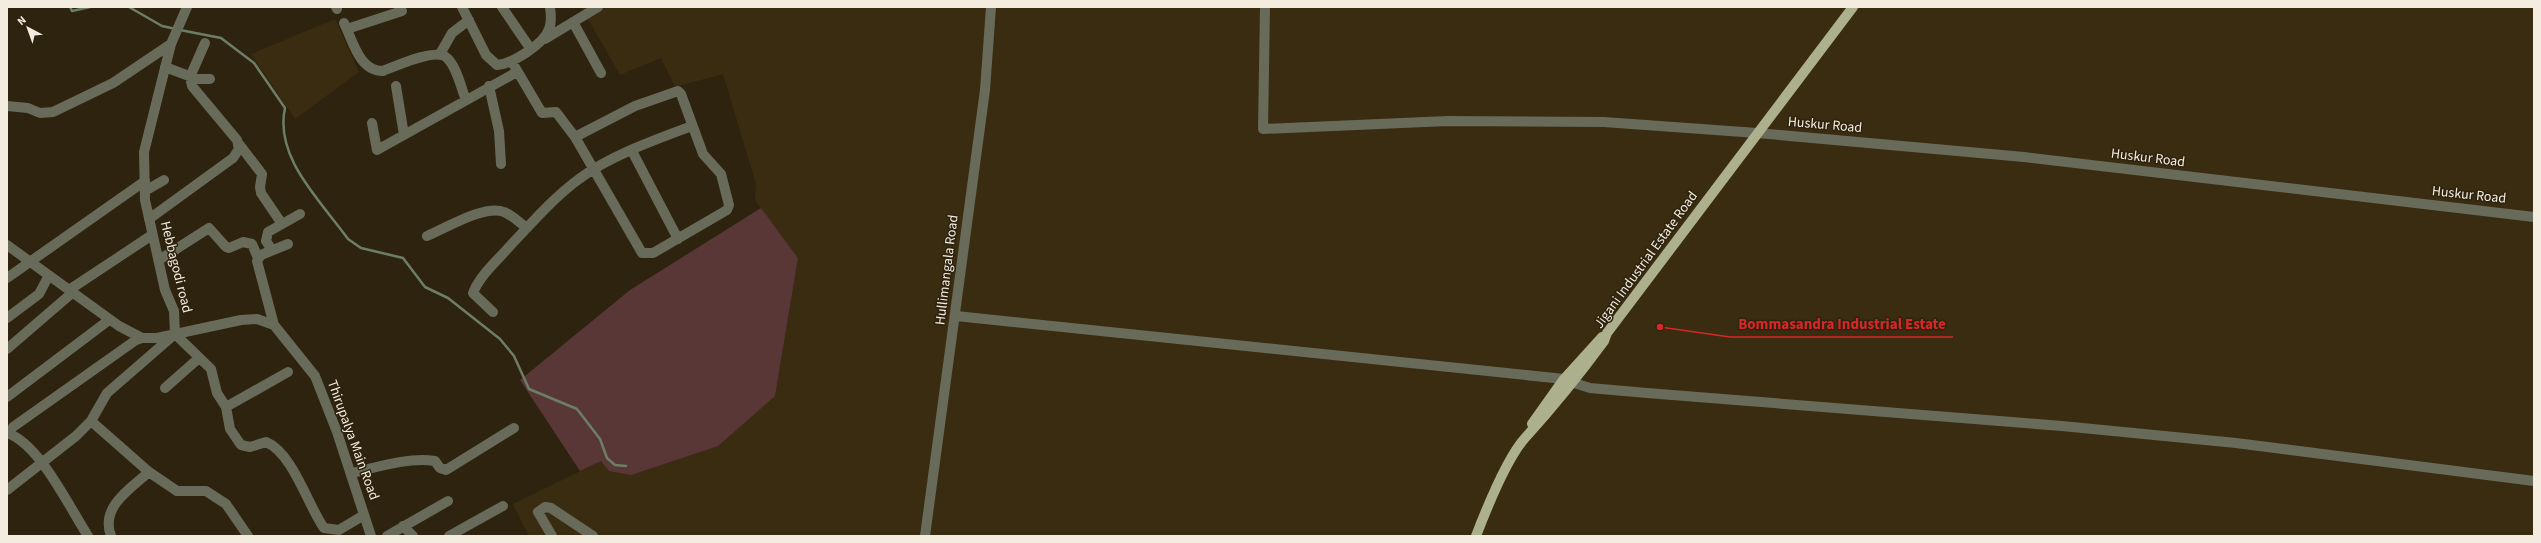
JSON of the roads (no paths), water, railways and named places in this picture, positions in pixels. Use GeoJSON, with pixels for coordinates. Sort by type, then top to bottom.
{"type":"FeatureCollection","features":[{"type":"Feature","properties":{"kind":"main road","name":"Jigani Industrial Estate Road"},"geometry":{"type":"LineString","coordinates":[[1476,536],[1488,506],[1524,439],[1574,383],[1604,341],[1607,334],[1853,7]]}},
{"type":"Feature","properties":{"kind":"main road"},"geometry":{"type":"LineString","coordinates":[[1524,439],[1530,426],[1564,379],[1597,340],[1607,334]]}},
{"type":"Feature","properties":{"kind":"street"},"geometry":{"type":"LineString","coordinates":[[177,7],[182,20]]}},
{"type":"Feature","properties":{"kind":"street"},"geometry":{"type":"LineString","coordinates":[[400,7],[402,11],[345,26],[362,61],[376,71],[440,54],[452,33],[469,20]]}},
{"type":"Feature","properties":{"kind":"street"},"geometry":{"type":"LineString","coordinates":[[462,7],[490,61],[497,65],[512,62],[530,48],[593,8]]}},
{"type":"Feature","properties":{"kind":"street"},"geometry":{"type":"LineString","coordinates":[[502,7],[530,48]]}},
{"type":"Feature","properties":{"kind":"street"},"geometry":{"type":"LineString","coordinates":[[543,40],[551,23],[550,7]]}},
{"type":"Feature","properties":{"kind":"street","name":"Hullimangala Road"},"geometry":{"type":"LineString","coordinates":[[925,536],[956,316],[985,90],[991,7]]}},
{"type":"Feature","properties":{"kind":"street","name":"Huskur Road"},"geometry":{"type":"LineString","coordinates":[[1265,7],[1263,129],[1448,120],[1604,122],[1758,133],[2024,157],[2534,217]]}},
{"type":"Feature","properties":{"kind":"street","name":"Hebbagodi road"},"geometry":{"type":"LineString","coordinates":[[7,490],[91,421],[107,393],[175,334],[174,311],[165,290],[149,219],[145,186],[144,152],[165,67],[172,44],[182,20]]}},
{"type":"Feature","properties":{"kind":"street"},"geometry":{"type":"LineString","coordinates":[[573,22],[601,73]]}},
{"type":"Feature","properties":{"kind":"street"},"geometry":{"type":"LineString","coordinates":[[205,43],[190,77],[192,86],[262,174],[260,187],[261,193],[282,224]]}},
{"type":"Feature","properties":{"kind":"street"},"geometry":{"type":"LineString","coordinates":[[7,106],[28,108],[40,113],[53,112],[113,83],[172,44]]}},
{"type":"Feature","properties":{"kind":"street"},"geometry":{"type":"LineString","coordinates":[[440,54],[450,61],[466,100]]}},
{"type":"Feature","properties":{"kind":"street"},"geometry":{"type":"LineString","coordinates":[[512,62],[542,113],[556,112],[575,137],[642,253],[654,253],[728,210],[729,204],[720,171],[704,157],[681,94],[673,91],[635,106],[575,137]]}},
{"type":"Feature","properties":{"kind":"street"},"geometry":{"type":"LineString","coordinates":[[165,67],[190,77],[210,79]]}},
{"type":"Feature","properties":{"kind":"street"},"geometry":{"type":"LineString","coordinates":[[372,123],[377,150],[489,86],[517,72]]}},
{"type":"Feature","properties":{"kind":"street"},"geometry":{"type":"LineString","coordinates":[[396,86],[404,135]]}},
{"type":"Feature","properties":{"kind":"street"},"geometry":{"type":"LineString","coordinates":[[489,86],[499,131],[501,164]]}},
{"type":"Feature","properties":{"kind":"street"},"geometry":{"type":"LineString","coordinates":[[493,312],[473,292],[479,281],[527,228],[565,190],[594,169],[632,150],[692,126]]}},
{"type":"Feature","properties":{"kind":"street"},"geometry":{"type":"LineString","coordinates":[[149,219],[233,158],[239,144]]}},
{"type":"Feature","properties":{"kind":"street"},"geometry":{"type":"LineString","coordinates":[[632,150],[678,239]]}},
{"type":"Feature","properties":{"kind":"street"},"geometry":{"type":"LineString","coordinates":[[7,278],[145,186],[164,180]]}},
{"type":"Feature","properties":{"kind":"street"},"geometry":{"type":"LineString","coordinates":[[427,236],[477,214],[495,209],[505,212],[527,228]]}},
{"type":"Feature","properties":{"kind":"street"},"geometry":{"type":"LineString","coordinates":[[272,250],[266,240],[267,234],[300,214]]}},
{"type":"Feature","properties":{"kind":"street"},"geometry":{"type":"LineString","coordinates":[[159,260],[209,228],[226,247],[243,242],[252,244],[258,258],[258,265],[274,325]]}},
{"type":"Feature","properties":{"kind":"street"},"geometry":{"type":"LineString","coordinates":[[7,349],[70,291],[152,235]]}},
{"type":"Feature","properties":{"kind":"street"},"geometry":{"type":"LineString","coordinates":[[258,258],[272,250],[288,244]]}},
{"type":"Feature","properties":{"kind":"street"},"geometry":{"type":"LineString","coordinates":[[7,245],[109,320],[142,338]]}},
{"type":"Feature","properties":{"kind":"street"},"geometry":{"type":"LineString","coordinates":[[7,318],[39,294],[48,276]]}},
{"type":"Feature","properties":{"kind":"street"},"geometry":{"type":"LineString","coordinates":[[956,316],[1564,379]]}},
{"type":"Feature","properties":{"kind":"street"},"geometry":{"type":"LineString","coordinates":[[88,536],[42,462],[23,441],[10,430],[136,340],[257,319],[274,325]]}},
{"type":"Feature","properties":{"kind":"street"},"geometry":{"type":"LineString","coordinates":[[7,397],[109,320]]}},
{"type":"Feature","properties":{"kind":"street","name":"Thirupalya Main Road"},"geometry":{"type":"LineString","coordinates":[[274,325],[315,376],[352,473],[371,536]]}},
{"type":"Feature","properties":{"kind":"street"},"geometry":{"type":"LineString","coordinates":[[175,334],[212,373],[217,393],[226,406],[230,428],[241,445],[250,447],[266,442],[275,448],[300,480],[324,528],[338,530],[364,515]]}},
{"type":"Feature","properties":{"kind":"street"},"geometry":{"type":"LineString","coordinates":[[165,388],[199,358]]}},
{"type":"Feature","properties":{"kind":"street"},"geometry":{"type":"LineString","coordinates":[[226,406],[288,372]]}},
{"type":"Feature","properties":{"kind":"street"},"geometry":{"type":"LineString","coordinates":[[1574,383],[1590,388],[2062,426],[2236,443],[2534,481]]}},
{"type":"Feature","properties":{"kind":"street"},"geometry":{"type":"LineString","coordinates":[[91,421],[149,472],[178,491],[206,491],[226,504],[248,536]]}},
{"type":"Feature","properties":{"kind":"street"},"geometry":{"type":"LineString","coordinates":[[352,473],[401,462],[426,459],[435,461],[440,468],[446,470],[514,428]]}},
{"type":"Feature","properties":{"kind":"street"},"geometry":{"type":"LineString","coordinates":[[111,536],[108,520],[115,503],[149,472]]}},
{"type":"Feature","properties":{"kind":"street"},"geometry":{"type":"LineString","coordinates":[[387,536],[448,501]]}},
{"type":"Feature","properties":{"kind":"street"},"geometry":{"type":"LineString","coordinates":[[449,536],[503,506]]}},
{"type":"Feature","properties":{"kind":"street"},"geometry":{"type":"LineString","coordinates":[[552,536],[538,512],[545,507],[551,508],[593,536]]}},
{"type":"Feature","properties":{"kind":"street"},"geometry":{"type":"LineString","coordinates":[[403,526],[413,536]]}},
{"type":"Feature","properties":{"kind":"waterway"},"geometry":{"type":"LineString","coordinates":[[70,7],[72,11],[90,7]]}},
{"type":"Feature","properties":{"kind":"waterway"},"geometry":{"type":"LineString","coordinates":[[129,7],[162,26],[176,29]]}},
{"type":"Feature","properties":{"kind":"waterway"},"geometry":{"type":"LineString","coordinates":[[180,30],[221,38],[254,63],[285,108],[283,126],[286,144],[302,178],[348,239],[361,248],[403,258],[425,287],[448,298],[500,339],[514,356],[529,389],[577,409],[600,439],[607,458],[615,465],[626,466]]}},
{"type":"Feature","properties":{"kind":"place","name":"Bommasandra Industrial Estate"},"geometry":{"type":"Point","coordinates":[1660,327]}}]}
